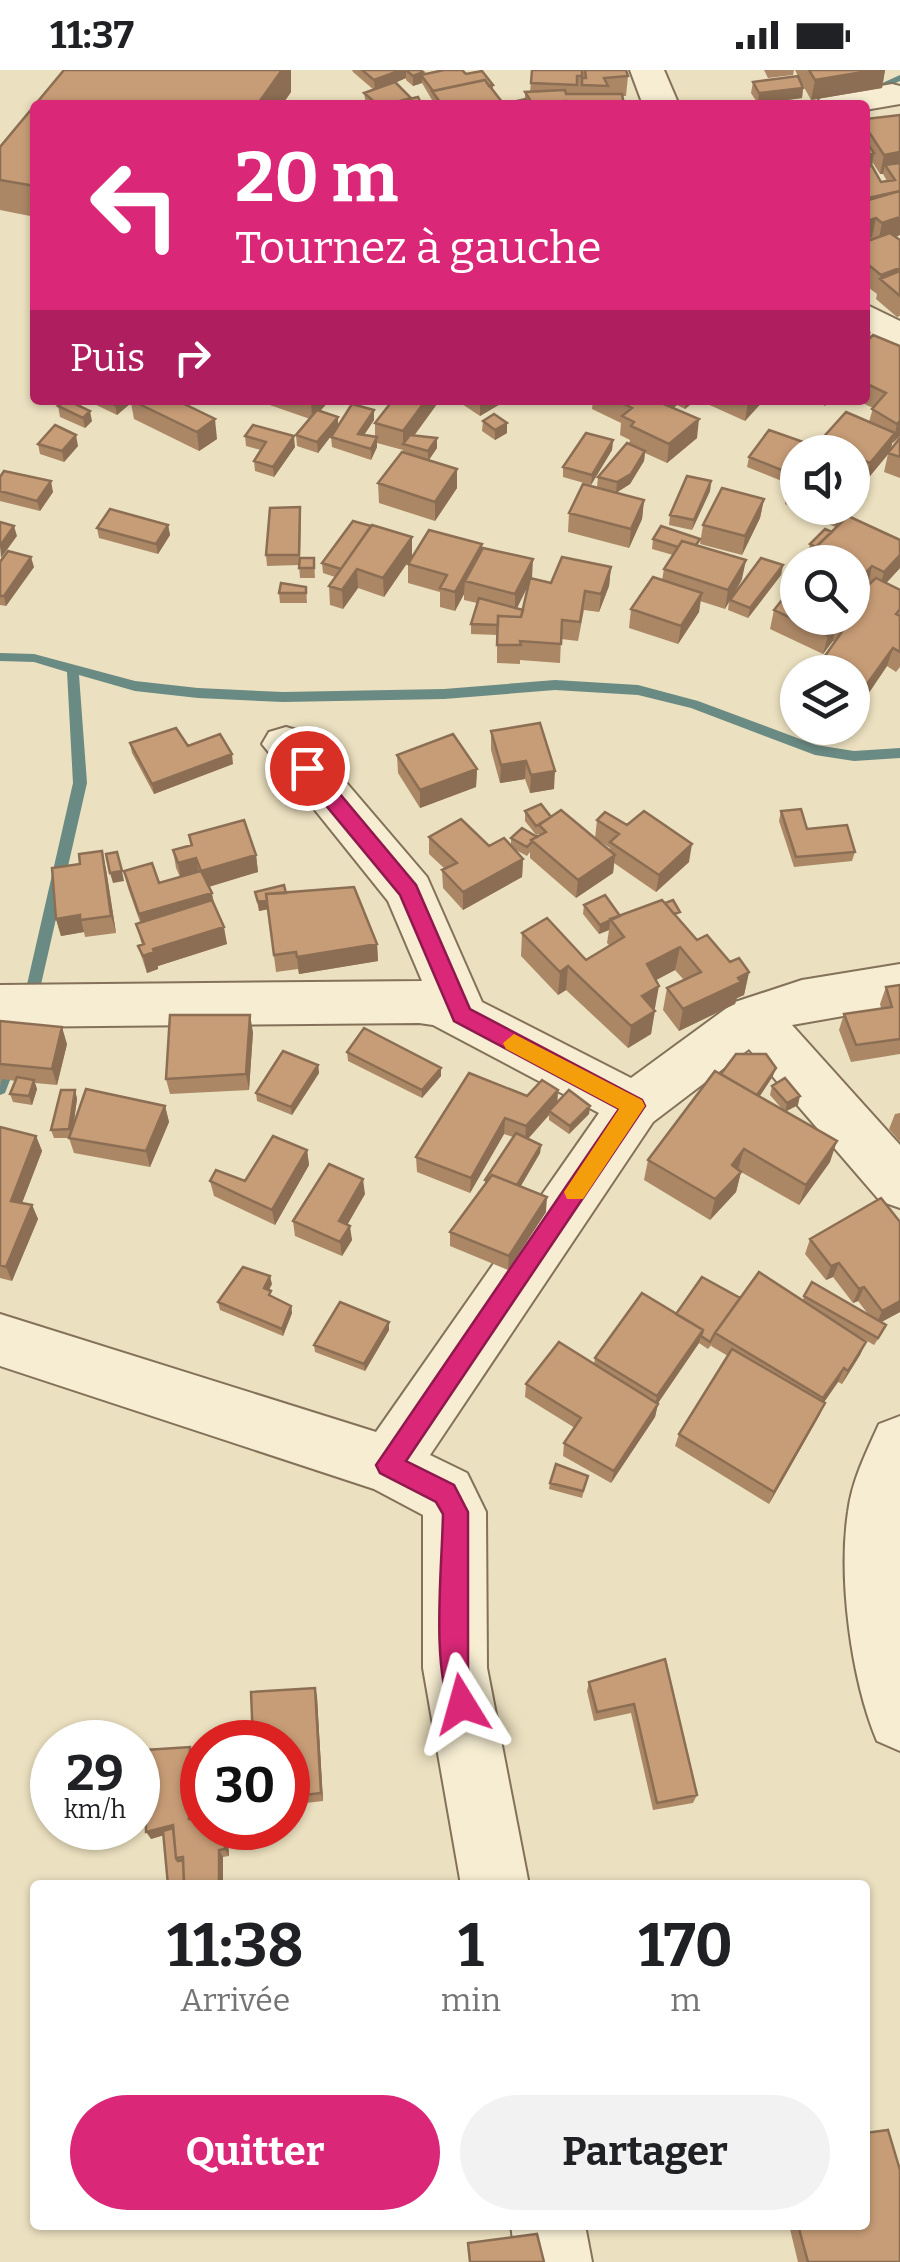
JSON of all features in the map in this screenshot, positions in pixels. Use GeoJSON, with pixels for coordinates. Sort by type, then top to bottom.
{"type":"FeatureCollection","features":[{"type":"Feature","properties":{"kind":"street"},"geometry":{"type":"LineString","coordinates":[[647,70],[659,100]]}},
{"type":"Feature","properties":{"kind":"street"},"geometry":{"type":"LineString","coordinates":[[847,100],[890,83]]}},
{"type":"Feature","properties":{"kind":"street"},"geometry":{"type":"LineString","coordinates":[[870,319],[900,338]]}},
{"type":"Feature","properties":{"kind":"street"},"geometry":{"type":"LineString","coordinates":[[286,744],[409,891],[462,1015]]}},
{"type":"Feature","properties":{"kind":"street"},"geometry":{"type":"LineString","coordinates":[[389,1465],[634,1106],[752,1017],[802,1001],[900,985]]}},
{"type":"Feature","properties":{"kind":"street"},"geometry":{"type":"LineString","coordinates":[[16,1006],[420,1002],[444,1006],[634,1106]]}},
{"type":"Feature","properties":{"kind":"street"},"geometry":{"type":"LineString","coordinates":[[752,1017],[900,1184]]}},
{"type":"Feature","properties":{"kind":"street"},"geometry":{"type":"LineString","coordinates":[[0,1340],[389,1465],[445,1494],[455,1512],[455,1668],[494,1880]]}},
{"type":"Feature","properties":{"kind":"street"},"geometry":{"type":"LineString","coordinates":[[900,1444],[886,1470],[878,1520],[876,1582],[900,1718]]}},
{"type":"Feature","properties":{"kind":"street"},"geometry":{"type":"LineString","coordinates":[[549,2230],[554,2262]]}},
{"type":"Feature","properties":{"kind":"building"},"geometry":{"type":"Polygon","coordinates":[[[64,70],[282,70],[261,100],[39,100],[64,70]]]}},
{"type":"Feature","properties":{"kind":"building"},"geometry":{"type":"Polygon","coordinates":[[[362,70],[401,70],[374,80],[362,70]]]}},
{"type":"Feature","properties":{"kind":"building"},"geometry":{"type":"Polygon","coordinates":[[[462,70],[466,74],[482,71],[493,85],[485,80],[433,91],[421,75],[462,70]]]}},
{"type":"Feature","properties":{"kind":"building"},"geometry":{"type":"Polygon","coordinates":[[[532,70],[582,70],[582,76],[577,76],[577,85],[531,83],[532,70]]]}},
{"type":"Feature","properties":{"kind":"building"},"geometry":{"type":"Polygon","coordinates":[[[585,70],[626,70],[628,76],[604,78],[608,86],[582,85],[585,70]]]}},
{"type":"Feature","properties":{"kind":"building"},"geometry":{"type":"Polygon","coordinates":[[[809,70],[875,70],[815,80],[809,70]]]}},
{"type":"Feature","properties":{"kind":"building"},"geometry":{"type":"Polygon","coordinates":[[[798,76],[803,88],[759,93],[753,82],[798,76]]]}},
{"type":"Feature","properties":{"kind":"building"},"geometry":{"type":"Polygon","coordinates":[[[485,80],[500,100],[438,100],[432,91],[485,80]]]}},
{"type":"Feature","properties":{"kind":"building"},"geometry":{"type":"Polygon","coordinates":[[[395,82],[411,98],[372,100],[364,93],[395,82]]]}},
{"type":"Feature","properties":{"kind":"building"},"geometry":{"type":"Polygon","coordinates":[[[525,92],[622,94],[623,100],[530,100],[525,92]]]}},
{"type":"Feature","properties":{"kind":"building"},"geometry":{"type":"Polygon","coordinates":[[[30,111],[30,185],[0,180],[0,147],[30,111]]]}},
{"type":"Feature","properties":{"kind":"building"},"geometry":{"type":"Polygon","coordinates":[[[900,115],[900,152],[884,155],[870,134],[870,118],[900,115]]]}},
{"type":"Feature","properties":{"kind":"building"},"geometry":{"type":"Polygon","coordinates":[[[900,163],[900,191],[870,198],[870,166],[881,182],[895,180],[885,165],[900,163]]]}},
{"type":"Feature","properties":{"kind":"building"},"geometry":{"type":"Polygon","coordinates":[[[900,191],[900,217],[882,223],[876,218],[870,220],[870,200],[900,191]]]}},
{"type":"Feature","properties":{"kind":"building"},"geometry":{"type":"Polygon","coordinates":[[[890,233],[900,240],[900,268],[881,275],[870,266],[870,240],[890,233]]]}},
{"type":"Feature","properties":{"kind":"building"},"geometry":{"type":"Polygon","coordinates":[[[900,271],[900,296],[880,279],[900,271]]]}},
{"type":"Feature","properties":{"kind":"building"},"geometry":{"type":"Polygon","coordinates":[[[873,335],[900,346],[897,424],[872,409],[886,393],[870,385],[873,335]]]}},
{"type":"Feature","properties":{"kind":"building"},"geometry":{"type":"Polygon","coordinates":[[[77,405],[90,411],[83,418],[58,406],[77,405]]]}},
{"type":"Feature","properties":{"kind":"building"},"geometry":{"type":"Polygon","coordinates":[[[141,405],[186,405],[215,419],[197,432],[141,405]]]}},
{"type":"Feature","properties":{"kind":"building"},"geometry":{"type":"Polygon","coordinates":[[[351,405],[374,410],[358,434],[377,437],[371,449],[331,437],[351,405]]]}},
{"type":"Feature","properties":{"kind":"building"},"geometry":{"type":"Polygon","coordinates":[[[389,405],[422,405],[403,431],[375,423],[389,405]]]}},
{"type":"Feature","properties":{"kind":"building"},"geometry":{"type":"Polygon","coordinates":[[[626,405],[666,405],[699,419],[669,444],[631,426],[634,422],[622,416],[632,408],[626,405]]]}},
{"type":"Feature","properties":{"kind":"building"},"geometry":{"type":"Polygon","coordinates":[[[317,410],[338,417],[317,442],[296,435],[317,410]]]}},
{"type":"Feature","properties":{"kind":"building"},"geometry":{"type":"Polygon","coordinates":[[[846,412],[895,433],[870,463],[870,435],[825,435],[846,412]]]}},
{"type":"Feature","properties":{"kind":"building"},"geometry":{"type":"Polygon","coordinates":[[[494,414],[507,423],[495,430],[483,421],[494,414]]]}},
{"type":"Feature","properties":{"kind":"building"},"geometry":{"type":"Polygon","coordinates":[[[55,425],[76,435],[62,451],[38,444],[55,425]]]}},
{"type":"Feature","properties":{"kind":"building"},"geometry":{"type":"Polygon","coordinates":[[[253,425],[294,436],[273,467],[254,461],[266,442],[245,436],[253,425]]]}},
{"type":"Feature","properties":{"kind":"building"},"geometry":{"type":"Polygon","coordinates":[[[769,430],[783,435],[780,435],[780,469],[749,457],[769,430]]]}},
{"type":"Feature","properties":{"kind":"building"},"geometry":{"type":"Polygon","coordinates":[[[586,433],[613,440],[592,475],[563,467],[586,433]]]}},
{"type":"Feature","properties":{"kind":"building"},"geometry":{"type":"Polygon","coordinates":[[[410,435],[437,438],[428,451],[403,444],[410,435]]]}},
{"type":"Feature","properties":{"kind":"building"},"geometry":{"type":"Polygon","coordinates":[[[900,438],[900,457],[888,453],[900,438]]]}},
{"type":"Feature","properties":{"kind":"building"},"geometry":{"type":"Polygon","coordinates":[[[627,443],[645,451],[631,474],[617,482],[598,477],[627,443]]]}},
{"type":"Feature","properties":{"kind":"building"},"geometry":{"type":"Polygon","coordinates":[[[402,452],[457,469],[435,502],[378,483],[402,452]]]}},
{"type":"Feature","properties":{"kind":"building"},"geometry":{"type":"Polygon","coordinates":[[[4,471],[51,481],[37,501],[0,491],[4,471]]]}},
{"type":"Feature","properties":{"kind":"building"},"geometry":{"type":"Polygon","coordinates":[[[687,476],[711,481],[694,520],[670,515],[687,476]]]}},
{"type":"Feature","properties":{"kind":"building"},"geometry":{"type":"Polygon","coordinates":[[[583,484],[644,500],[631,529],[569,513],[583,484]]]}},
{"type":"Feature","properties":{"kind":"building"},"geometry":{"type":"Polygon","coordinates":[[[722,488],[764,499],[745,536],[703,525],[722,488]]]}},
{"type":"Feature","properties":{"kind":"building"},"geometry":{"type":"Polygon","coordinates":[[[300,507],[299,555],[266,555],[270,508],[300,507]]]}},
{"type":"Feature","properties":{"kind":"building"},"geometry":{"type":"Polygon","coordinates":[[[110,509],[168,525],[156,544],[97,528],[110,509]]]}},
{"type":"Feature","properties":{"kind":"building"},"geometry":{"type":"Polygon","coordinates":[[[353,521],[371,526],[341,569],[322,563],[353,521]]]}},
{"type":"Feature","properties":{"kind":"building"},"geometry":{"type":"Polygon","coordinates":[[[0,522],[14,526],[0,546],[0,522]]]}},
{"type":"Feature","properties":{"kind":"building"},"geometry":{"type":"Polygon","coordinates":[[[372,525],[412,537],[383,578],[357,569],[342,590],[329,586],[372,525]]]}},
{"type":"Feature","properties":{"kind":"building"},"geometry":{"type":"Polygon","coordinates":[[[839,525],[868,525],[900,540],[900,555],[884,572],[870,568],[870,545],[818,545],[839,525]]]}},
{"type":"Feature","properties":{"kind":"building"},"geometry":{"type":"Polygon","coordinates":[[[661,526],[700,539],[696,545],[682,541],[678,547],[653,539],[661,526]]]}},
{"type":"Feature","properties":{"kind":"building"},"geometry":{"type":"Polygon","coordinates":[[[825,529],[832,532],[818,545],[810,544],[825,529]]]}},
{"type":"Feature","properties":{"kind":"building"},"geometry":{"type":"Polygon","coordinates":[[[429,530],[482,544],[455,592],[440,588],[447,575],[408,564],[429,530]]]}},
{"type":"Feature","properties":{"kind":"building"},"geometry":{"type":"Polygon","coordinates":[[[682,541],[746,560],[728,590],[664,569],[682,541]]]}},
{"type":"Feature","properties":{"kind":"building"},"geometry":{"type":"Polygon","coordinates":[[[483,548],[533,559],[515,594],[465,581],[483,548]]]}},
{"type":"Feature","properties":{"kind":"building"},"geometry":{"type":"Polygon","coordinates":[[[8,551],[31,557],[4,596],[0,596],[0,562],[8,551]]]}},
{"type":"Feature","properties":{"kind":"building"},"geometry":{"type":"Polygon","coordinates":[[[562,557],[611,567],[601,594],[585,591],[580,622],[562,620],[561,644],[520,641],[521,645],[497,645],[498,616],[521,617],[530,578],[551,583],[562,557]]]}},
{"type":"Feature","properties":{"kind":"building"},"geometry":{"type":"Polygon","coordinates":[[[300,558],[314,558],[314,568],[299,568],[300,558]]]}},
{"type":"Feature","properties":{"kind":"building"},"geometry":{"type":"Polygon","coordinates":[[[761,558],[780,564],[750,608],[730,600],[761,558]]]}},
{"type":"Feature","properties":{"kind":"building"},"geometry":{"type":"Polygon","coordinates":[[[653,577],[702,593],[681,626],[631,609],[653,577]]]}},
{"type":"Feature","properties":{"kind":"building"},"geometry":{"type":"Polygon","coordinates":[[[876,578],[900,590],[900,609],[896,614],[900,616],[900,652],[893,648],[870,680],[870,655],[826,655],[840,635],[870,635],[870,584],[876,578]]]}},
{"type":"Feature","properties":{"kind":"building"},"geometry":{"type":"Polygon","coordinates":[[[281,583],[306,587],[306,593],[279,593],[281,583]]]}},
{"type":"Feature","properties":{"kind":"building"},"geometry":{"type":"Polygon","coordinates":[[[479,598],[523,610],[521,617],[498,616],[498,625],[471,624],[479,598]]]}},
{"type":"Feature","properties":{"kind":"building"},"geometry":{"type":"Polygon","coordinates":[[[540,723],[555,771],[531,775],[526,761],[501,765],[491,731],[540,723]]]}},
{"type":"Feature","properties":{"kind":"building"},"geometry":{"type":"Polygon","coordinates":[[[176,728],[188,746],[220,734],[232,754],[152,784],[130,743],[176,728]]]}},
{"type":"Feature","properties":{"kind":"building"},"geometry":{"type":"Polygon","coordinates":[[[453,734],[477,769],[420,790],[397,755],[453,734]]]}},
{"type":"Feature","properties":{"kind":"building"},"geometry":{"type":"Polygon","coordinates":[[[541,804],[551,817],[536,826],[525,811],[541,804]]]}},
{"type":"Feature","properties":{"kind":"building"},"geometry":{"type":"Polygon","coordinates":[[[801,809],[807,829],[847,825],[855,852],[796,857],[781,811],[801,809]]]}},
{"type":"Feature","properties":{"kind":"building"},"geometry":{"type":"Polygon","coordinates":[[[561,810],[615,855],[578,880],[531,840],[546,832],[539,825],[561,810]]]}},
{"type":"Feature","properties":{"kind":"building"},"geometry":{"type":"Polygon","coordinates":[[[644,811],[692,844],[659,875],[610,842],[619,834],[597,820],[605,812],[627,825],[644,811]]]}},
{"type":"Feature","properties":{"kind":"building"},"geometry":{"type":"Polygon","coordinates":[[[461,819],[489,846],[504,838],[523,859],[463,892],[442,870],[457,863],[429,837],[461,819]]]}},
{"type":"Feature","properties":{"kind":"building"},"geometry":{"type":"Polygon","coordinates":[[[244,820],[256,855],[201,871],[196,858],[178,863],[173,850],[192,845],[189,835],[244,820]]]}},
{"type":"Feature","properties":{"kind":"building"},"geometry":{"type":"Polygon","coordinates":[[[522,828],[537,837],[527,847],[511,838],[522,828]]]}},
{"type":"Feature","properties":{"kind":"building"},"geometry":{"type":"Polygon","coordinates":[[[102,851],[111,916],[56,919],[52,868],[80,864],[79,854],[102,851]]]}},
{"type":"Feature","properties":{"kind":"building"},"geometry":{"type":"Polygon","coordinates":[[[117,852],[122,871],[110,873],[106,854],[117,852]]]}},
{"type":"Feature","properties":{"kind":"building"},"geometry":{"type":"Polygon","coordinates":[[[152,863],[159,883],[201,871],[212,893],[139,914],[124,871],[152,863]]]}},
{"type":"Feature","properties":{"kind":"building"},"geometry":{"type":"Polygon","coordinates":[[[284,885],[286,893],[266,894],[267,900],[258,902],[255,892],[284,885]]]}},
{"type":"Feature","properties":{"kind":"building"},"geometry":{"type":"Polygon","coordinates":[[[354,887],[377,944],[297,957],[296,952],[274,955],[266,894],[354,887]]]}},
{"type":"Feature","properties":{"kind":"building"},"geometry":{"type":"Polygon","coordinates":[[[605,895],[620,916],[600,925],[584,905],[605,895]]]}},
{"type":"Feature","properties":{"kind":"building"},"geometry":{"type":"Polygon","coordinates":[[[212,900],[224,927],[153,949],[154,952],[143,956],[138,946],[144,944],[136,924],[212,900]]]}},
{"type":"Feature","properties":{"kind":"building"},"geometry":{"type":"Polygon","coordinates":[[[662,900],[697,940],[707,935],[730,962],[739,958],[749,972],[738,978],[741,982],[683,1009],[667,988],[701,972],[680,947],[647,964],[659,986],[642,996],[655,1011],[631,1026],[568,966],[560,972],[522,933],[547,918],[586,960],[624,937],[610,919],[662,900]]]}},
{"type":"Feature","properties":{"kind":"building"},"geometry":{"type":"Polygon","coordinates":[[[673,900],[680,912],[674,914],[665,903],[673,900]]]}},
{"type":"Feature","properties":{"kind":"building"},"geometry":{"type":"Polygon","coordinates":[[[900,985],[900,1039],[856,1045],[844,1014],[892,1007],[886,987],[900,985]]]}},
{"type":"Feature","properties":{"kind":"building"},"geometry":{"type":"Polygon","coordinates":[[[170,1015],[250,1015],[246,1074],[166,1079],[170,1015]]]}},
{"type":"Feature","properties":{"kind":"building"},"geometry":{"type":"Polygon","coordinates":[[[0,1021],[62,1027],[52,1069],[0,1064],[0,1021]]]}},
{"type":"Feature","properties":{"kind":"building"},"geometry":{"type":"Polygon","coordinates":[[[364,1028],[441,1068],[422,1090],[347,1052],[364,1028]]]}},
{"type":"Feature","properties":{"kind":"building"},"geometry":{"type":"Polygon","coordinates":[[[283,1051],[318,1065],[291,1107],[256,1093],[283,1051]]]}},
{"type":"Feature","properties":{"kind":"building"},"geometry":{"type":"Polygon","coordinates":[[[736,1054],[766,1054],[776,1068],[757,1095],[721,1074],[736,1054]]]}},
{"type":"Feature","properties":{"kind":"building"},"geometry":{"type":"Polygon","coordinates":[[[715,1071],[837,1141],[806,1185],[744,1149],[732,1165],[741,1172],[715,1199],[648,1160],[715,1071]]]}},
{"type":"Feature","properties":{"kind":"building"},"geometry":{"type":"Polygon","coordinates":[[[469,1073],[527,1096],[542,1080],[558,1090],[526,1126],[505,1118],[471,1178],[416,1157],[469,1073]]]}},
{"type":"Feature","properties":{"kind":"building"},"geometry":{"type":"Polygon","coordinates":[[[17,1077],[34,1080],[29,1096],[10,1094],[17,1077]]]}},
{"type":"Feature","properties":{"kind":"building"},"geometry":{"type":"Polygon","coordinates":[[[785,1078],[800,1096],[787,1103],[772,1086],[785,1078]]]}},
{"type":"Feature","properties":{"kind":"building"},"geometry":{"type":"Polygon","coordinates":[[[86,1089],[165,1106],[146,1151],[69,1138],[86,1089]]]}},
{"type":"Feature","properties":{"kind":"building"},"geometry":{"type":"Polygon","coordinates":[[[61,1090],[75,1090],[69,1129],[51,1130],[61,1090]]]}},
{"type":"Feature","properties":{"kind":"building"},"geometry":{"type":"Polygon","coordinates":[[[569,1090],[590,1106],[570,1126],[549,1111],[569,1090]]]}},
{"type":"Feature","properties":{"kind":"building"},"geometry":{"type":"Polygon","coordinates":[[[0,1127],[36,1136],[11,1201],[32,1205],[6,1267],[0,1265],[0,1127]]]}},
{"type":"Feature","properties":{"kind":"building"},"geometry":{"type":"Polygon","coordinates":[[[516,1133],[541,1145],[517,1185],[492,1175],[485,1180],[516,1133]]]}},
{"type":"Feature","properties":{"kind":"building"},"geometry":{"type":"Polygon","coordinates":[[[273,1136],[307,1150],[272,1210],[210,1181],[216,1170],[245,1181],[273,1136]]]}},
{"type":"Feature","properties":{"kind":"building"},"geometry":{"type":"Polygon","coordinates":[[[329,1164],[363,1179],[339,1221],[350,1226],[340,1242],[293,1221],[329,1164]]]}},
{"type":"Feature","properties":{"kind":"building"},"geometry":{"type":"Polygon","coordinates":[[[492,1175],[547,1197],[509,1256],[450,1232],[492,1175]]]}},
{"type":"Feature","properties":{"kind":"building"},"geometry":{"type":"Polygon","coordinates":[[[881,1198],[900,1222],[900,1301],[882,1311],[839,1263],[831,1266],[810,1239],[881,1198]]]}},
{"type":"Feature","properties":{"kind":"building"},"geometry":{"type":"Polygon","coordinates":[[[243,1267],[270,1276],[264,1288],[271,1291],[269,1295],[291,1306],[282,1329],[218,1302],[243,1267]]]}},
{"type":"Feature","properties":{"kind":"building"},"geometry":{"type":"Polygon","coordinates":[[[759,1272],[866,1342],[848,1371],[844,1368],[823,1398],[715,1333],[759,1272]]]}},
{"type":"Feature","properties":{"kind":"building"},"geometry":{"type":"Polygon","coordinates":[[[702,1277],[740,1298],[710,1342],[701,1336],[703,1330],[676,1314],[702,1277]]]}},
{"type":"Feature","properties":{"kind":"building"},"geometry":{"type":"Polygon","coordinates":[[[812,1282],[886,1325],[878,1338],[804,1296],[812,1282]]]}},
{"type":"Feature","properties":{"kind":"building"},"geometry":{"type":"Polygon","coordinates":[[[642,1293],[703,1330],[657,1396],[595,1358],[642,1293]]]}},
{"type":"Feature","properties":{"kind":"building"},"geometry":{"type":"Polygon","coordinates":[[[340,1302],[389,1322],[364,1364],[314,1345],[340,1302]]]}},
{"type":"Feature","properties":{"kind":"building"},"geometry":{"type":"Polygon","coordinates":[[[559,1342],[658,1404],[614,1471],[564,1443],[581,1418],[526,1384],[559,1342]]]}},
{"type":"Feature","properties":{"kind":"building"},"geometry":{"type":"Polygon","coordinates":[[[732,1349],[825,1403],[774,1492],[679,1434],[732,1349]]]}},
{"type":"Feature","properties":{"kind":"building"},"geometry":{"type":"Polygon","coordinates":[[[556,1464],[588,1476],[583,1491],[550,1483],[556,1464]]]}},
{"type":"Feature","properties":{"kind":"building"},"geometry":{"type":"Polygon","coordinates":[[[665,1659],[697,1795],[657,1803],[634,1704],[597,1712],[589,1682],[665,1659]]]}},
{"type":"Feature","properties":{"kind":"building"},"geometry":{"type":"Polygon","coordinates":[[[315,1688],[321,1793],[310,1794],[310,1720],[252,1720],[251,1692],[315,1688]]]}},
{"type":"Feature","properties":{"kind":"building"},"geometry":{"type":"Polygon","coordinates":[[[180,1748],[180,1850],[219,1850],[219,1880],[184,1880],[183,1857],[176,1858],[173,1825],[160,1828],[160,1749],[180,1748]]]}},
{"type":"Feature","properties":{"kind":"building"},"geometry":{"type":"Polygon","coordinates":[[[173,1828],[176,1858],[183,1860],[184,1880],[168,1880],[163,1831],[173,1828]]]}},
{"type":"Feature","properties":{"kind":"building"},"geometry":{"type":"Polygon","coordinates":[[[888,2130],[900,2170],[900,2262],[808,2262],[799,2230],[870,2230],[870,2132],[888,2130]]]}},
{"type":"Feature","properties":{"kind":"building"},"geometry":{"type":"Polygon","coordinates":[[[537,2234],[544,2262],[470,2262],[468,2243],[537,2234]]]}},
{"type":"Feature","properties":{"kind":"waterway"},"geometry":{"type":"LineString","coordinates":[[872,90],[900,78]]}},
{"type":"Feature","properties":{"kind":"waterway"},"geometry":{"type":"LineString","coordinates":[[0,657],[34,658],[135,686],[198,693],[283,697],[444,694],[555,685],[638,690],[694,704],[815,750],[854,756],[900,753]]}},
{"type":"Feature","properties":{"kind":"waterway"},"geometry":{"type":"LineString","coordinates":[[30,1002],[80,783],[73,672]]}},
{"type":"Feature","properties":{"kind":"waterway"},"geometry":{"type":"LineString","coordinates":[[0,1089],[10,1062]]}},
{"type":"Feature","properties":{"kind":"slow traffic"},"geometry":{"type":"LineString","coordinates":[[514,1043],[634,1106],[575,1192]]}},
{"type":"Feature","properties":{"kind":"route"},"geometry":{"type":"LineString","coordinates":[[307,768],[409,891],[462,1015],[634,1106],[389,1465],[445,1494],[455,1512],[455,1668],[462,1704]]}}]}
